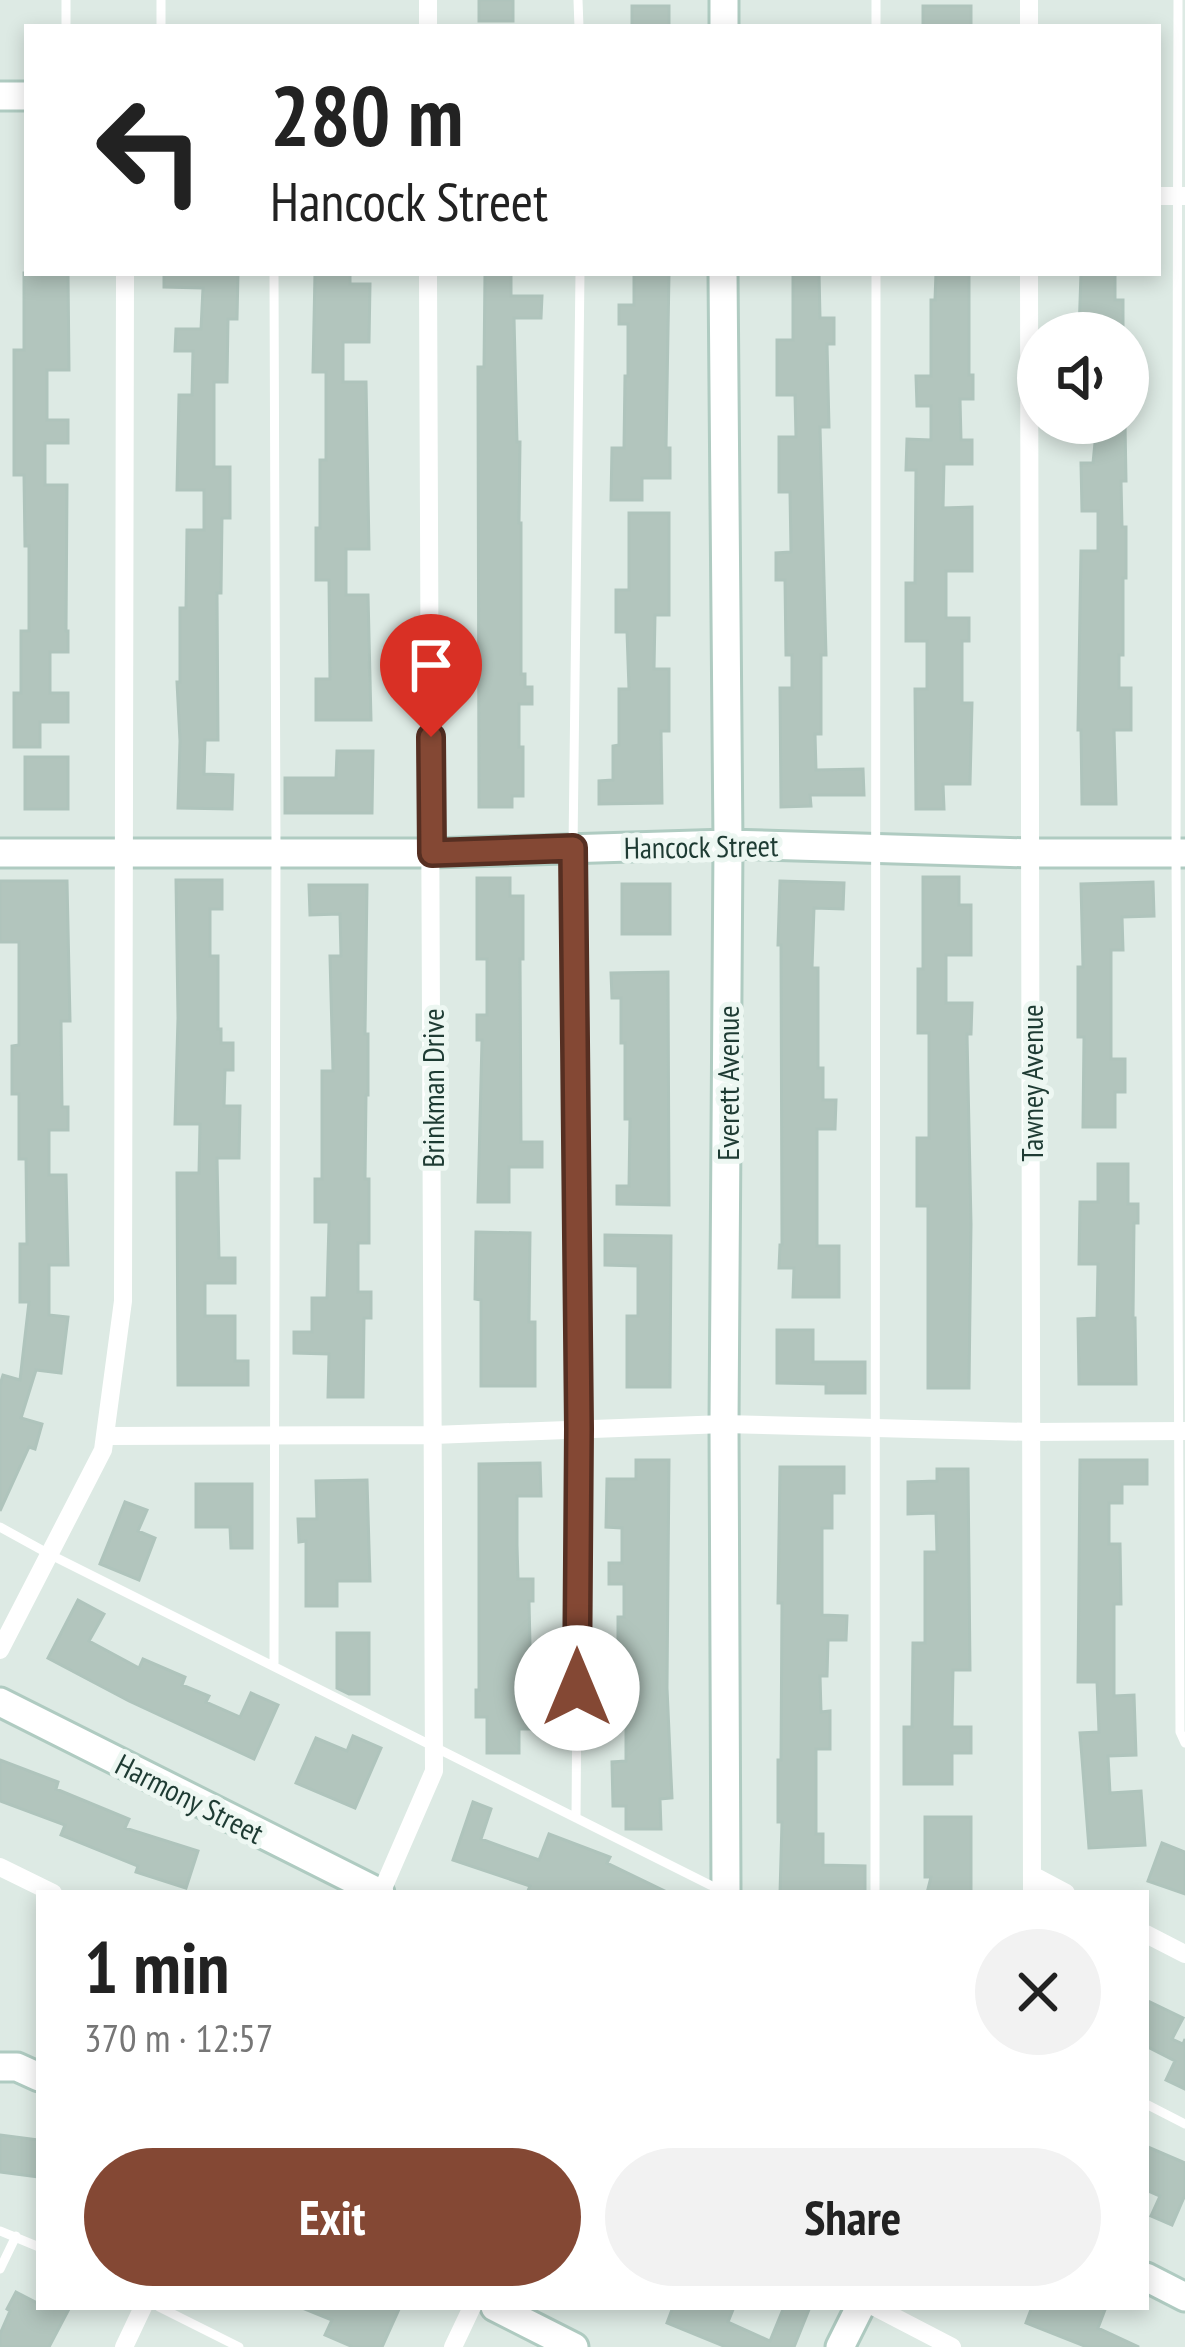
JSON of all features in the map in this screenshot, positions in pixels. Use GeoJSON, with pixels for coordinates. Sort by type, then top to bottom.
{"type":"FeatureCollection","features":[{"type":"Feature","properties":{"kind":"street"},"geometry":{"type":"LineString","coordinates":[[0,1650],[103,1450],[123,1301],[125,276]]}},
{"type":"Feature","properties":{"kind":"street","name":"Brinkman Drive"},"geometry":{"type":"LineString","coordinates":[[382,1890],[434,1771],[428,276]]}},
{"type":"Feature","properties":{"kind":"street","name":"Everett Avenue"},"geometry":{"type":"LineString","coordinates":[[723,276],[728,844],[726,1890]]}},
{"type":"Feature","properties":{"kind":"street","name":"Tawney Avenue"},"geometry":{"type":"LineString","coordinates":[[1029,276],[1032,1884]]}},
{"type":"Feature","properties":{"kind":"street","name":"Hancock Street"},"geometry":{"type":"LineString","coordinates":[[0,853],[432,853],[728,844],[1180,853]]}},
{"type":"Feature","properties":{"kind":"street"},"geometry":{"type":"LineString","coordinates":[[105,1436],[433,1435],[724,1424],[1182,1432]]}},
{"type":"Feature","properties":{"kind":"street","name":"Harmony Street"},"geometry":{"type":"LineString","coordinates":[[0,1702],[375,1890]]}},
{"type":"Feature","properties":{"kind":"street"},"geometry":{"type":"LineString","coordinates":[[0,1867],[46,1890]]}},
{"type":"Feature","properties":{"kind":"street"},"geometry":{"type":"LineString","coordinates":[[1149,1936],[1185,1954]]}},
{"type":"Feature","properties":{"kind":"street"},"geometry":{"type":"LineString","coordinates":[[0,2067],[17,2067],[36,2076]]}},
{"type":"Feature","properties":{"kind":"street"},"geometry":{"type":"LineString","coordinates":[[1149,2279],[1185,2297]]}},
{"type":"Feature","properties":{"kind":"street"},"geometry":{"type":"LineString","coordinates":[[124,2347],[142,2310]]}},
{"type":"Feature","properties":{"kind":"street"},"geometry":{"type":"LineString","coordinates":[[453,2347],[471,2310]]}},
{"type":"Feature","properties":{"kind":"street"},"geometry":{"type":"LineString","coordinates":[[501,2310],[574,2347]]}},
{"type":"Feature","properties":{"kind":"street"},"geometry":{"type":"LineString","coordinates":[[840,2347],[858,2310]]}},
{"type":"Feature","properties":{"kind":"street"},"geometry":{"type":"LineString","coordinates":[[881,2310],[952,2347]]}},
{"type":"Feature","properties":{"kind":"lane"},"geometry":{"type":"LineString","coordinates":[[1178,0],[1182,196],[1180,1732],[1185,1743]]}},
{"type":"Feature","properties":{"kind":"lane"},"geometry":{"type":"LineString","coordinates":[[274,276],[274,1666]]}},
{"type":"Feature","properties":{"kind":"lane"},"geometry":{"type":"LineString","coordinates":[[576,1818],[579,1429],[573,848],[580,276]]}},
{"type":"Feature","properties":{"kind":"lane"},"geometry":{"type":"LineString","coordinates":[[875,1890],[876,276]]}},
{"type":"Feature","properties":{"kind":"lane"},"geometry":{"type":"LineString","coordinates":[[0,1526],[720,1890]]}},
{"type":"Feature","properties":{"kind":"lane"},"geometry":{"type":"LineString","coordinates":[[1149,2106],[1185,2124]]}},
{"type":"Feature","properties":{"kind":"lane"},"geometry":{"type":"LineString","coordinates":[[0,2231],[36,2246]]}},
{"type":"Feature","properties":{"kind":"lane"},"geometry":{"type":"LineString","coordinates":[[0,2269],[16,2236]]}},
{"type":"Feature","properties":{"kind":"lane"},"geometry":{"type":"LineString","coordinates":[[165,2310],[239,2347]]}},
{"type":"Feature","properties":{"kind":"building"},"geometry":{"type":"Polygon","coordinates":[[[479,0],[513,0],[513,21],[479,21],[479,0]]]}},
{"type":"Feature","properties":{"kind":"building"},"geometry":{"type":"Polygon","coordinates":[[[632,6],[669,6],[669,24],[632,24],[632,6]]]}},
{"type":"Feature","properties":{"kind":"building"},"geometry":{"type":"Polygon","coordinates":[[[923,6],[971,6],[971,24],[923,24],[923,6]]]}},
{"type":"Feature","properties":{"kind":"building"},"geometry":{"type":"Polygon","coordinates":[[[24,276],[68,276],[69,370],[47,370],[47,420],[68,420],[68,443],[45,443],[45,485],[67,485],[68,652],[50,652],[50,693],[68,693],[68,722],[40,722],[40,747],[14,747],[14,693],[21,693],[21,631],[29,631],[24,475],[14,475],[14,350],[24,350],[24,276]]]}},
{"type":"Feature","properties":{"kind":"building"},"geometry":{"type":"Polygon","coordinates":[[[164,276],[238,276],[237,319],[228,319],[227,382],[214,382],[214,467],[230,467],[230,518],[222,518],[221,593],[217,593],[218,740],[205,740],[204,774],[233,775],[232,809],[178,808],[180,608],[186,608],[187,530],[204,530],[204,490],[177,490],[179,395],[192,395],[193,351],[175,351],[176,329],[201,329],[203,288],[164,287],[164,276]]]}},
{"type":"Feature","properties":{"kind":"building"},"geometry":{"type":"Polygon","coordinates":[[[315,276],[350,276],[350,284],[370,284],[369,342],[343,342],[343,382],[366,382],[369,549],[346,549],[346,595],[368,595],[371,720],[316,720],[316,679],[330,679],[329,580],[316,580],[320,460],[326,460],[326,372],[313,372],[315,276]]]}},
{"type":"Feature","properties":{"kind":"building"},"geometry":{"type":"Polygon","coordinates":[[[485,276],[511,276],[511,296],[542,296],[541,318],[514,318],[521,674],[525,674],[525,687],[532,687],[532,704],[519,704],[523,796],[512,796],[512,807],[479,807],[478,367],[484,367],[485,276]]]}},
{"type":"Feature","properties":{"kind":"building"},"geometry":{"type":"Polygon","coordinates":[[[634,276],[669,276],[666,448],[670,448],[670,478],[642,478],[642,500],[611,500],[612,448],[624,448],[628,376],[628,324],[619,324],[619,305],[634,305],[634,276]]]}},
{"type":"Feature","properties":{"kind":"building"},"geometry":{"type":"Polygon","coordinates":[[[793,276],[819,276],[820,318],[834,318],[834,344],[827,344],[829,427],[820,427],[826,655],[821,655],[816,770],[863,769],[864,795],[810,795],[811,806],[781,807],[780,688],[792,688],[792,655],[786,655],[785,580],[776,580],[776,553],[791,552],[790,492],[779,492],[779,437],[796,437],[795,395],[777,395],[777,340],[793,340],[793,276]]]}},
{"type":"Feature","properties":{"kind":"building"},"geometry":{"type":"Polygon","coordinates":[[[936,276],[969,276],[973,399],[960,399],[961,440],[972,440],[972,464],[944,464],[943,508],[972,507],[972,571],[946,571],[946,618],[969,618],[969,641],[962,641],[962,703],[972,703],[970,784],[943,784],[944,809],[916,809],[915,689],[927,689],[927,641],[906,641],[906,583],[915,583],[916,470],[906,470],[907,439],[931,440],[931,406],[917,406],[916,376],[931,376],[931,300],[935,300],[936,276]]]}},
{"type":"Feature","properties":{"kind":"building"},"geometry":{"type":"Polygon","coordinates":[[[1081,276],[1115,276],[1115,300],[1123,300],[1123,312],[1080,312],[1081,276]]]}},
{"type":"Feature","properties":{"kind":"building"},"geometry":{"type":"Polygon","coordinates":[[[1095,444],[1125,444],[1126,481],[1121,481],[1126,578],[1119,688],[1131,688],[1131,730],[1114,730],[1116,804],[1082,804],[1078,730],[1081,551],[1098,551],[1098,511],[1082,511],[1081,463],[1093,463],[1095,444]]]}},
{"type":"Feature","properties":{"kind":"building"},"geometry":{"type":"Polygon","coordinates":[[[629,513],[669,513],[669,615],[655,615],[654,669],[669,669],[669,731],[661,731],[662,803],[599,804],[599,781],[613,780],[613,746],[619,745],[619,689],[629,689],[627,632],[616,632],[616,590],[629,590],[629,513]]]}},
{"type":"Feature","properties":{"kind":"building"},"geometry":{"type":"Polygon","coordinates":[[[337,751],[373,751],[372,813],[285,813],[285,778],[336,778],[337,751]]]}},
{"type":"Feature","properties":{"kind":"building"},"geometry":{"type":"Polygon","coordinates":[[[25,757],[68,757],[68,809],[25,809],[25,757]]]}},
{"type":"Feature","properties":{"kind":"building"},"geometry":{"type":"Polygon","coordinates":[[[923,877],[959,877],[959,905],[971,905],[971,955],[946,955],[946,1003],[972,1003],[971,1034],[967,1034],[969,1388],[928,1388],[928,1206],[917,1206],[917,1138],[929,1138],[929,1033],[918,1033],[923,877]]]}},
{"type":"Feature","properties":{"kind":"building"},"geometry":{"type":"Polygon","coordinates":[[[477,878],[510,878],[510,896],[523,896],[521,1142],[542,1142],[542,1167],[509,1167],[509,1202],[478,1202],[482,1040],[477,1040],[477,1015],[487,1015],[487,959],[477,959],[477,878]]]}},
{"type":"Feature","properties":{"kind":"building"},"geometry":{"type":"Polygon","coordinates":[[[176,880],[222,880],[222,909],[210,909],[210,956],[218,956],[221,1043],[233,1043],[233,1070],[225,1070],[224,1106],[240,1106],[239,1158],[217,1158],[219,1258],[235,1258],[235,1283],[205,1283],[205,1316],[235,1316],[235,1361],[248,1361],[248,1385],[178,1385],[177,1173],[199,1173],[200,1124],[175,1124],[176,880]]]}},
{"type":"Feature","properties":{"kind":"building"},"geometry":{"type":"Polygon","coordinates":[[[0,881],[67,881],[70,1021],[61,1021],[62,1107],[68,1107],[68,1130],[49,1130],[49,1175],[66,1175],[68,1265],[49,1265],[49,1315],[68,1317],[61,1373],[36,1370],[21,1418],[42,1424],[35,1449],[29,1447],[0,1511],[0,1385],[3,1375],[20,1380],[29,1302],[20,1302],[20,1244],[27,1244],[26,1159],[19,1159],[19,1094],[12,1094],[12,1046],[19,1045],[19,942],[0,942],[0,881]]]}},
{"type":"Feature","properties":{"kind":"building"},"geometry":{"type":"Polygon","coordinates":[[[780,881],[844,883],[843,909],[814,908],[812,968],[818,968],[818,1068],[823,1068],[823,1100],[836,1100],[835,1129],[817,1129],[817,1246],[839,1246],[839,1297],[793,1297],[794,1268],[779,1268],[780,881]]]}},
{"type":"Feature","properties":{"kind":"building"},"geometry":{"type":"Polygon","coordinates":[[[1153,882],[1154,916],[1122,917],[1123,950],[1111,950],[1111,1059],[1125,1059],[1125,1092],[1115,1092],[1115,1127],[1083,1127],[1084,1037],[1078,1037],[1078,967],[1083,967],[1081,884],[1153,882]]]}},
{"type":"Feature","properties":{"kind":"building"},"geometry":{"type":"Polygon","coordinates":[[[622,884],[670,884],[670,934],[622,934],[622,884]]]}},
{"type":"Feature","properties":{"kind":"building"},"geometry":{"type":"Polygon","coordinates":[[[309,885],[367,885],[365,1179],[369,1179],[369,1243],[358,1243],[358,1292],[371,1292],[371,1318],[364,1318],[363,1397],[328,1397],[329,1354],[294,1353],[294,1332],[312,1332],[312,1298],[327,1298],[329,1222],[315,1222],[315,1179],[322,1179],[322,1071],[333,1071],[330,956],[341,956],[340,914],[310,915],[309,885]]]}},
{"type":"Feature","properties":{"kind":"building"},"geometry":{"type":"Polygon","coordinates":[[[668,972],[669,1205],[617,1204],[617,1186],[629,1186],[630,1119],[625,1119],[621,998],[612,998],[611,973],[668,972]]]}},
{"type":"Feature","properties":{"kind":"building"},"geometry":{"type":"Polygon","coordinates":[[[1098,1164],[1128,1164],[1128,1204],[1138,1204],[1138,1223],[1134,1223],[1136,1384],[1079,1384],[1078,1319],[1097,1318],[1098,1264],[1079,1264],[1080,1202],[1098,1202],[1098,1164]]]}},
{"type":"Feature","properties":{"kind":"building"},"geometry":{"type":"Polygon","coordinates":[[[476,1232],[530,1233],[529,1322],[535,1322],[535,1386],[481,1386],[476,1232]]]}},
{"type":"Feature","properties":{"kind":"building"},"geometry":{"type":"Polygon","coordinates":[[[605,1235],[671,1236],[670,1387],[627,1387],[627,1316],[638,1316],[638,1266],[605,1265],[605,1235]]]}},
{"type":"Feature","properties":{"kind":"building"},"geometry":{"type":"Polygon","coordinates":[[[777,1330],[813,1330],[813,1362],[865,1362],[865,1393],[826,1393],[826,1384],[777,1383],[777,1330]]]}},
{"type":"Feature","properties":{"kind":"building"},"geometry":{"type":"Polygon","coordinates":[[[636,1460],[669,1460],[667,1688],[672,1798],[660,1799],[661,1829],[626,1829],[626,1806],[613,1806],[612,1762],[626,1761],[626,1677],[618,1677],[618,1617],[624,1617],[624,1584],[609,1584],[609,1563],[622,1563],[622,1528],[606,1527],[607,1479],[636,1479],[636,1460]]]}},
{"type":"Feature","properties":{"kind":"building"},"geometry":{"type":"Polygon","coordinates":[[[1080,1460],[1147,1460],[1147,1484],[1122,1484],[1122,1503],[1109,1503],[1109,1544],[1120,1544],[1121,1604],[1114,1604],[1114,1696],[1134,1695],[1136,1755],[1108,1756],[1110,1793],[1141,1791],[1145,1845],[1089,1848],[1080,1733],[1099,1732],[1097,1682],[1078,1682],[1080,1460]]]}},
{"type":"Feature","properties":{"kind":"building"},"geometry":{"type":"Polygon","coordinates":[[[540,1463],[541,1496],[517,1496],[518,1579],[533,1579],[533,1601],[529,1601],[531,1690],[550,1690],[550,1710],[533,1710],[533,1729],[519,1729],[519,1753],[487,1753],[487,1717],[476,1717],[479,1464],[540,1463]]]}},
{"type":"Feature","properties":{"kind":"building"},"geometry":{"type":"Polygon","coordinates":[[[780,1467],[844,1467],[844,1493],[832,1493],[832,1528],[822,1528],[822,1615],[847,1616],[846,1640],[828,1640],[827,1676],[820,1676],[821,1712],[830,1711],[830,1749],[816,1749],[816,1834],[823,1834],[823,1865],[865,1866],[865,1890],[780,1890],[782,1603],[778,1603],[780,1467]]]}},
{"type":"Feature","properties":{"kind":"building"},"geometry":{"type":"Polygon","coordinates":[[[937,1469],[968,1469],[970,1670],[953,1670],[952,1727],[971,1727],[971,1753],[952,1753],[952,1784],[904,1784],[904,1727],[912,1727],[913,1643],[925,1643],[925,1552],[937,1552],[936,1513],[908,1514],[908,1482],[937,1481],[937,1469]]]}},
{"type":"Feature","properties":{"kind":"building"},"geometry":{"type":"Polygon","coordinates":[[[367,1480],[370,1581],[337,1581],[337,1606],[306,1606],[306,1541],[299,1542],[298,1519],[317,1519],[316,1481],[367,1480]]]}},
{"type":"Feature","properties":{"kind":"building"},"geometry":{"type":"Polygon","coordinates":[[[196,1484],[252,1484],[252,1548],[231,1548],[230,1527],[196,1527],[196,1484]]]}},
{"type":"Feature","properties":{"kind":"building"},"geometry":{"type":"Polygon","coordinates":[[[125,1502],[147,1510],[138,1531],[155,1538],[139,1580],[100,1564],[125,1502]]]}},
{"type":"Feature","properties":{"kind":"building"},"geometry":{"type":"Polygon","coordinates":[[[78,1600],[104,1614],[89,1641],[139,1668],[143,1659],[185,1677],[182,1685],[240,1717],[251,1693],[278,1705],[254,1759],[48,1658],[78,1600]]]}},
{"type":"Feature","properties":{"kind":"building"},"geometry":{"type":"Polygon","coordinates":[[[337,1633],[369,1633],[369,1694],[349,1694],[337,1688],[337,1633]]]}},
{"type":"Feature","properties":{"kind":"building"},"geometry":{"type":"Polygon","coordinates":[[[353,1736],[381,1748],[355,1808],[296,1783],[316,1738],[347,1751],[353,1736]]]}},
{"type":"Feature","properties":{"kind":"building"},"geometry":{"type":"Polygon","coordinates":[[[0,1760],[58,1782],[56,1789],[129,1819],[125,1828],[198,1851],[186,1888],[136,1872],[138,1866],[61,1835],[65,1825],[0,1801],[0,1760]]]}},
{"type":"Feature","properties":{"kind":"building"},"geometry":{"type":"Polygon","coordinates":[[[473,1802],[491,1809],[481,1839],[539,1860],[549,1834],[610,1857],[607,1863],[663,1890],[528,1890],[530,1886],[453,1860],[473,1802]]]}},
{"type":"Feature","properties":{"kind":"building"},"geometry":{"type":"Polygon","coordinates":[[[925,1817],[971,1817],[971,1890],[928,1890],[931,1877],[925,1877],[925,1817]]]}},
{"type":"Feature","properties":{"kind":"building"},"geometry":{"type":"Polygon","coordinates":[[[1162,1843],[1185,1852],[1185,1894],[1148,1881],[1162,1843]]]}},
{"type":"Feature","properties":{"kind":"building"},"geometry":{"type":"Polygon","coordinates":[[[1149,2001],[1183,2018],[1172,2039],[1183,2044],[1185,2039],[1185,2089],[1166,2080],[1175,2061],[1149,2048],[1149,2001]]]}},
{"type":"Feature","properties":{"kind":"building"},"geometry":{"type":"Polygon","coordinates":[[[0,2135],[36,2140],[36,2177],[0,2172],[0,2135]]]}},
{"type":"Feature","properties":{"kind":"building"},"geometry":{"type":"Polygon","coordinates":[[[1149,2147],[1185,2163],[1185,2195],[1172,2225],[1151,2216],[1160,2196],[1149,2191],[1149,2147]]]}},
{"type":"Feature","properties":{"kind":"building"},"geometry":{"type":"Polygon","coordinates":[[[16,2292],[36,2302],[36,2310],[68,2310],[49,2347],[0,2347],[7,2309],[16,2292]]]}},
{"type":"Feature","properties":{"kind":"building"},"geometry":{"type":"Polygon","coordinates":[[[307,2310],[399,2310],[382,2347],[353,2347],[325,2335],[332,2320],[307,2310]]]}},
{"type":"Feature","properties":{"kind":"building"},"geometry":{"type":"Polygon","coordinates":[[[672,2310],[733,2310],[728,2322],[770,2341],[783,2310],[809,2310],[794,2347],[726,2347],[667,2323],[672,2310]]]}},
{"type":"Feature","properties":{"kind":"building"},"geometry":{"type":"Polygon","coordinates":[[[1031,2310],[1105,2310],[1098,2328],[1139,2347],[1087,2347],[1026,2323],[1031,2310]]]}},
{"type":"Feature","properties":{"kind":"route"},"geometry":{"type":"LineString","coordinates":[[431,737],[432,853],[573,848],[577,1688]]}}]}
